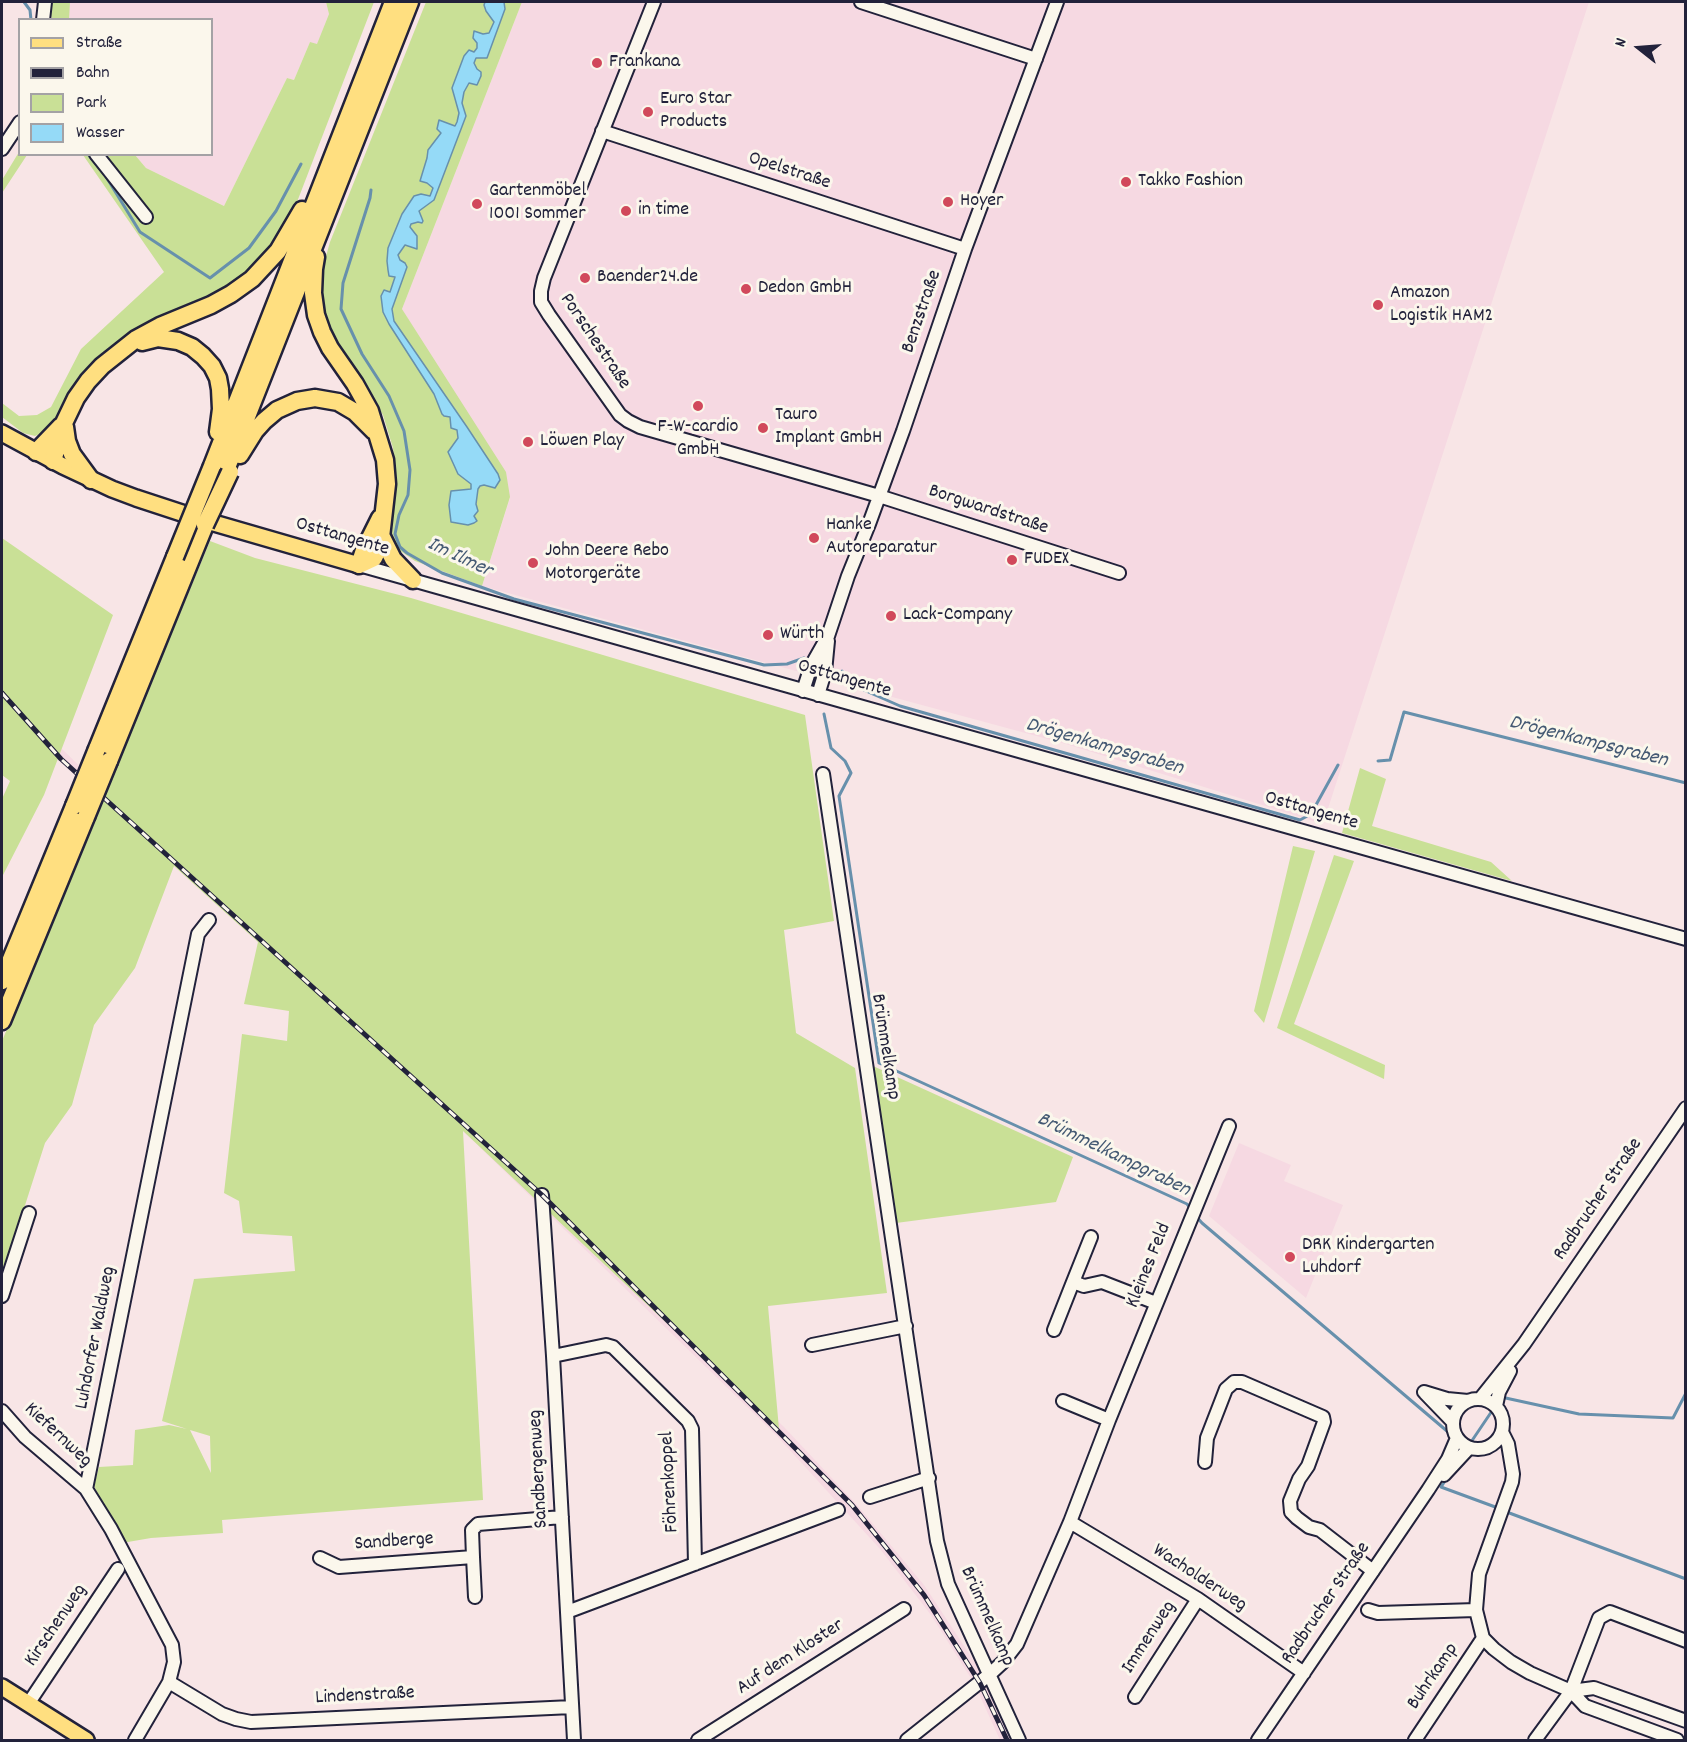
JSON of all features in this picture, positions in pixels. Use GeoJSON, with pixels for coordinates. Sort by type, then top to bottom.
{"type":"FeatureCollection","features":[{"type":"Feature","properties":{"kind":"highway"},"geometry":{"type":"LineString","coordinates":[[182,560],[205,525],[344,129],[393,2]]}},
{"type":"Feature","properties":{"kind":"highway"},"geometry":{"type":"LineString","coordinates":[[2,1021],[80,811],[182,560],[223,469],[410,2]]}},
{"type":"Feature","properties":{"kind":"highway"},"geometry":{"type":"LineString","coordinates":[[53,461],[64,423],[76,398],[88,381],[117,353],[160,326],[211,305],[231,294],[252,279],[278,251],[296,223],[344,129]]}},
{"type":"Feature","properties":{"kind":"highway"},"geometry":{"type":"LineString","coordinates":[[322,224],[314,269],[313,293],[316,315],[330,348],[370,411],[386,468],[387,484],[382,537],[376,555],[370,561],[359,565]]}},
{"type":"Feature","properties":{"kind":"highway"},"geometry":{"type":"LineString","coordinates":[[117,353],[148,339],[168,338],[192,347],[203,356],[212,366],[218,378],[223,469]]}},
{"type":"Feature","properties":{"kind":"highway"},"geometry":{"type":"LineString","coordinates":[[223,469],[277,410],[297,401],[315,398],[338,402],[364,419],[378,436]]}},
{"type":"Feature","properties":{"kind":"highway"},"geometry":{"type":"LineString","coordinates":[[36,452],[64,423]]}},
{"type":"Feature","properties":{"kind":"highway"},"geometry":{"type":"LineString","coordinates":[[64,423],[72,454],[91,480]]}},
{"type":"Feature","properties":{"kind":"highway"},"geometry":{"type":"LineString","coordinates":[[359,565],[383,512]]}},
{"type":"Feature","properties":{"kind":"highway"},"geometry":{"type":"LineString","coordinates":[[382,537],[393,559],[413,580]]}},
{"type":"Feature","properties":{"kind":"highway"},"geometry":{"type":"LineString","coordinates":[[2,981],[80,811]]}},
{"type":"Feature","properties":{"kind":"main road","name":"Osttangente"},"geometry":{"type":"LineString","coordinates":[[2,433],[91,480],[136,498],[359,565]]}},
{"type":"Feature","properties":{"kind":"main road"},"geometry":{"type":"LineString","coordinates":[[2,1687],[86,1740]]}},
{"type":"Feature","properties":{"kind":"street"},"geometry":{"type":"LineString","coordinates":[[43,18],[45,2]]}},
{"type":"Feature","properties":{"kind":"street","name":"Porschestraße"},"geometry":{"type":"LineString","coordinates":[[654,2],[544,278],[541,302],[620,415],[628,421],[640,427],[879,496]]}},
{"type":"Feature","properties":{"kind":"street"},"geometry":{"type":"LineString","coordinates":[[861,2],[1036,59]]}},
{"type":"Feature","properties":{"kind":"street","name":"Benzstraße"},"geometry":{"type":"LineString","coordinates":[[803,691],[811,666],[828,636],[965,249],[1057,2]]}},
{"type":"Feature","properties":{"kind":"street"},"geometry":{"type":"LineString","coordinates":[[2,149],[18,125]]}},
{"type":"Feature","properties":{"kind":"street","name":"Opelstraße"},"geometry":{"type":"LineString","coordinates":[[602,131],[965,249]]}},
{"type":"Feature","properties":{"kind":"street"},"geometry":{"type":"LineString","coordinates":[[98,156],[146,217]]}},
{"type":"Feature","properties":{"kind":"street","name":"Borgwardstraße"},"geometry":{"type":"LineString","coordinates":[[879,496],[1119,573]]}},
{"type":"Feature","properties":{"kind":"street","name":"Osttangente"},"geometry":{"type":"LineString","coordinates":[[359,565],[1686,939]]}},
{"type":"Feature","properties":{"kind":"street","name":"Benzstraße"},"geometry":{"type":"LineString","coordinates":[[818,695],[825,672],[828,636]]}},
{"type":"Feature","properties":{"kind":"street","name":"Brümmelkamp"},"geometry":{"type":"LineString","coordinates":[[823,774],[937,1541],[948,1584],[1019,1740]]}},
{"type":"Feature","properties":{"kind":"street","name":"Luhdorfer Waldweg"},"geometry":{"type":"LineString","coordinates":[[86,1489],[198,934],[209,921]]}},
{"type":"Feature","properties":{"kind":"street","name":"Radbrucher Straße"},"geometry":{"type":"LineString","coordinates":[[1496,1406],[1499,1392],[1524,1344],[1686,1108]]}},
{"type":"Feature","properties":{"kind":"street","name":"Kleines Feld"},"geometry":{"type":"LineString","coordinates":[[907,1740],[1004,1662],[1017,1644],[1070,1522],[1228,1126]]}},
{"type":"Feature","properties":{"kind":"street","name":"Sandbergenweg"},"geometry":{"type":"LineString","coordinates":[[542,1195],[574,1740]]}},
{"type":"Feature","properties":{"kind":"street"},"geometry":{"type":"LineString","coordinates":[[2,1296],[29,1213]]}},
{"type":"Feature","properties":{"kind":"street"},"geometry":{"type":"LineString","coordinates":[[1054,1330],[1091,1237]]}},
{"type":"Feature","properties":{"kind":"street"},"geometry":{"type":"LineString","coordinates":[[1073,1282],[1083,1286],[1102,1282],[1156,1303]]}},
{"type":"Feature","properties":{"kind":"street"},"geometry":{"type":"LineString","coordinates":[[812,1345],[906,1326]]}},
{"type":"Feature","properties":{"kind":"street","name":"Radbrucher Straße"},"geometry":{"type":"LineString","coordinates":[[1453,1422],[1458,1409],[1474,1400],[1524,1344]]}},
{"type":"Feature","properties":{"kind":"street","name":"Föhrenkoppel"},"geometry":{"type":"LineString","coordinates":[[553,1356],[606,1345],[613,1347],[687,1421],[692,1429],[694,1564]]}},
{"type":"Feature","properties":{"kind":"street"},"geometry":{"type":"LineString","coordinates":[[1205,1462],[1207,1438],[1226,1389],[1234,1382],[1242,1382],[1323,1417],[1324,1422],[1308,1466],[1299,1479],[1290,1501],[1291,1512],[1310,1527],[1320,1530],[1373,1571]]}},
{"type":"Feature","properties":{"kind":"street"},"geometry":{"type":"LineString","coordinates":[[1424,1392],[1447,1399],[1489,1401],[1496,1406],[1503,1423],[1502,1432],[1497,1440],[1489,1446],[1469,1448],[1457,1438],[1453,1422],[1424,1392]]}},
{"type":"Feature","properties":{"kind":"street"},"geometry":{"type":"LineString","coordinates":[[1063,1401],[1109,1420]]}},
{"type":"Feature","properties":{"kind":"street","name":"Kiefernweg"},"geometry":{"type":"LineString","coordinates":[[2,1411],[25,1437],[86,1489]]}},
{"type":"Feature","properties":{"kind":"street"},"geometry":{"type":"LineString","coordinates":[[1502,1432],[1508,1444],[1512,1482],[1479,1574],[1476,1610],[1483,1638],[1511,1662],[1571,1691],[1585,1706],[1677,1740]]}},
{"type":"Feature","properties":{"kind":"street","name":"Radbrucher Straße"},"geometry":{"type":"LineString","coordinates":[[1258,1740],[1428,1490],[1448,1459],[1457,1438]]}},
{"type":"Feature","properties":{"kind":"street"},"geometry":{"type":"LineString","coordinates":[[1489,1446],[1501,1452],[1512,1465]]}},
{"type":"Feature","properties":{"kind":"street","name":"Radbrucher Straße"},"geometry":{"type":"LineString","coordinates":[[1428,1490],[1469,1448]]}},
{"type":"Feature","properties":{"kind":"street"},"geometry":{"type":"LineString","coordinates":[[870,1497],[929,1478]]}},
{"type":"Feature","properties":{"kind":"street"},"geometry":{"type":"LineString","coordinates":[[86,1489],[111,1529],[172,1645],[174,1662],[169,1682],[135,1740]]}},
{"type":"Feature","properties":{"kind":"street"},"geometry":{"type":"LineString","coordinates":[[567,1612],[838,1510]]}},
{"type":"Feature","properties":{"kind":"street"},"geometry":{"type":"LineString","coordinates":[[475,1597],[472,1530],[477,1524],[562,1517]]}},
{"type":"Feature","properties":{"kind":"street","name":"Wacholderweg"},"geometry":{"type":"LineString","coordinates":[[1070,1522],[1198,1599],[1304,1673]]}},
{"type":"Feature","properties":{"kind":"street","name":"Sandberge"},"geometry":{"type":"LineString","coordinates":[[320,1558],[339,1567],[472,1557]]}},
{"type":"Feature","properties":{"kind":"street","name":"Kirschenweg"},"geometry":{"type":"LineString","coordinates":[[28,1704],[118,1569]]}},
{"type":"Feature","properties":{"kind":"street","name":"Immenweg"},"geometry":{"type":"LineString","coordinates":[[1135,1697],[1198,1599]]}},
{"type":"Feature","properties":{"kind":"street","name":"Auf dem Kloster"},"geometry":{"type":"LineString","coordinates":[[698,1740],[904,1609]]}},
{"type":"Feature","properties":{"kind":"street"},"geometry":{"type":"LineString","coordinates":[[1368,1610],[1378,1613],[1476,1610]]}},
{"type":"Feature","properties":{"kind":"street"},"geometry":{"type":"LineString","coordinates":[[1534,1740],[1571,1691],[1599,1618],[1610,1612],[1686,1641]]}},
{"type":"Feature","properties":{"kind":"street","name":"Buhrkamp"},"geometry":{"type":"LineString","coordinates":[[1417,1740],[1483,1638]]}},
{"type":"Feature","properties":{"kind":"street","name":"Lindenstraße"},"geometry":{"type":"LineString","coordinates":[[169,1682],[222,1714],[251,1722],[572,1707]]}},
{"type":"Feature","properties":{"kind":"street"},"geometry":{"type":"LineString","coordinates":[[1571,1691],[1593,1688],[1686,1721]]}},
{"type":"Feature","properties":{"kind":"shaded area"},"geometry":{"type":"Polygon","coordinates":[[[63,2],[326,2],[329,14],[317,45],[310,42],[294,80],[287,78],[224,206],[146,168],[136,156],[213,156],[213,18],[60,18],[63,2]]]}},
{"type":"Feature","properties":{"kind":"shaded area"},"geometry":{"type":"Polygon","coordinates":[[[522,2],[1589,2],[1323,824],[1066,744],[482,586],[510,498],[402,309],[522,2]]]}},
{"type":"Feature","properties":{"kind":"shaded area"},"geometry":{"type":"Polygon","coordinates":[[[16,704],[103,789],[176,854],[784,1427],[858,1506],[924,1585],[976,1664],[1013,1740],[1000,1740],[974,1683],[931,1615],[880,1549],[776,1435],[462,1130],[175,865],[106,805],[6,708],[16,704]]]}},
{"type":"Feature","properties":{"kind":"shaded area","name":"DRK Kindergarten Luhdorf"},"geometry":{"type":"Polygon","coordinates":[[[1239,1143],[1291,1165],[1284,1181],[1343,1205],[1306,1298],[1209,1216],[1239,1143]]]}},
{"type":"Feature","properties":{"kind":"green space"},"geometry":{"type":"Polygon","coordinates":[[[50,2],[70,2],[69,18],[52,18],[50,2]]]}},
{"type":"Feature","properties":{"kind":"green space"},"geometry":{"type":"Polygon","coordinates":[[[326,2],[374,2],[292,215],[276,246],[251,274],[85,377],[44,432],[35,436],[23,433],[2,417],[2,403],[19,416],[37,415],[51,407],[81,349],[164,272],[84,156],[136,156],[146,168],[224,206],[287,78],[294,80],[310,42],[317,44],[329,14],[326,2]]]}},
{"type":"Feature","properties":{"kind":"green space"},"geometry":{"type":"Polygon","coordinates":[[[426,2],[522,2],[402,309],[506,472],[510,497],[482,586],[415,561],[396,548],[391,530],[396,488],[393,448],[383,415],[332,337],[323,310],[321,274],[330,242],[426,2]]]}},
{"type":"Feature","properties":{"kind":"green space"},"geometry":{"type":"Polygon","coordinates":[[[18,154],[18,156],[26,156],[2,193],[2,180],[18,154]]]}},
{"type":"Feature","properties":{"kind":"green space"},"geometry":{"type":"Polygon","coordinates":[[[2,538],[113,615],[44,795],[2,877],[2,799],[10,781],[2,775],[2,538]]]}},
{"type":"Feature","properties":{"kind":"green space"},"geometry":{"type":"Polygon","coordinates":[[[210,541],[255,558],[411,598],[805,715],[834,921],[784,930],[796,1033],[855,1068],[887,1293],[768,1306],[779,1429],[463,1131],[483,1500],[222,1520],[223,1533],[151,1538],[122,1543],[94,1486],[99,1467],[133,1465],[135,1430],[169,1425],[187,1429],[162,1421],[194,1279],[295,1271],[292,1236],[243,1233],[239,1201],[224,1193],[242,1034],[287,1041],[289,1011],[244,1004],[258,942],[174,866],[135,968],[94,1025],[72,1105],[45,1143],[2,1277],[2,1041],[210,541]],[[190,1430],[211,1473],[210,1436],[190,1430]]]}},
{"type":"Feature","properties":{"kind":"green space"},"geometry":{"type":"Polygon","coordinates":[[[1360,768],[1386,779],[1372,826],[1491,862],[1512,881],[1342,833],[1360,768]]]}},
{"type":"Feature","properties":{"kind":"green space"},"geometry":{"type":"Polygon","coordinates":[[[1293,846],[1315,851],[1264,1023],[1254,1011],[1293,846]]]}},
{"type":"Feature","properties":{"kind":"green space"},"geometry":{"type":"Polygon","coordinates":[[[1334,855],[1354,861],[1294,1024],[1385,1065],[1384,1079],[1277,1028],[1334,855]]]}},
{"type":"Feature","properties":{"kind":"green space"},"geometry":{"type":"Polygon","coordinates":[[[873,1066],[1073,1157],[1056,1202],[896,1223],[873,1066]]]}},
{"type":"Feature","properties":{"kind":"water"},"geometry":{"type":"Polygon","coordinates":[[[485,2],[504,2],[505,9],[487,58],[476,58],[474,63],[481,72],[481,76],[477,85],[469,83],[464,92],[462,103],[466,116],[434,200],[419,211],[422,223],[411,224],[410,227],[417,236],[417,249],[405,245],[398,255],[407,267],[392,309],[394,321],[498,474],[500,480],[495,488],[484,485],[478,489],[476,504],[478,511],[474,516],[477,521],[468,525],[451,522],[449,505],[451,491],[471,489],[471,484],[458,474],[448,452],[458,438],[457,430],[451,428],[450,417],[442,414],[434,394],[389,324],[383,312],[381,296],[384,290],[390,292],[395,277],[389,276],[388,248],[402,214],[414,196],[421,194],[430,196],[433,188],[420,181],[428,150],[441,133],[437,129],[439,120],[455,126],[457,122],[459,113],[452,88],[464,56],[469,50],[474,52],[477,48],[477,43],[473,38],[474,31],[489,33],[494,22],[486,11],[485,2]]]}},
{"type":"Feature","properties":{"kind":"waterway","name":"Im Ilmer"},"geometry":{"type":"LineString","coordinates":[[24,2],[30,10],[31,18]]}},
{"type":"Feature","properties":{"kind":"waterway","name":"Im Ilmer"},"geometry":{"type":"LineString","coordinates":[[90,156],[105,175],[140,232],[210,278],[249,248],[276,211],[301,164]]}},
{"type":"Feature","properties":{"kind":"waterway","name":"Im Ilmer"},"geometry":{"type":"LineString","coordinates":[[371,190],[343,283],[341,309],[362,354],[389,396],[404,431],[410,470],[408,495],[399,515],[395,534],[400,547],[442,573],[514,599],[764,665],[787,664],[804,658]]}},
{"type":"Feature","properties":{"kind":"waterway","name":"Drögenkampsgraben"},"geometry":{"type":"LineString","coordinates":[[842,671],[857,687],[900,706],[1300,820],[1311,814],[1338,765]]}},
{"type":"Feature","properties":{"kind":"waterway","name":"Drögenkampsgraben"},"geometry":{"type":"LineString","coordinates":[[1378,761],[1390,760],[1404,712],[1686,783]]}},
{"type":"Feature","properties":{"kind":"waterway","name":"Brümmelkampgraben"},"geometry":{"type":"LineString","coordinates":[[824,714],[831,748],[845,761],[851,773],[839,796],[879,1063],[1187,1204],[1191,1209]]}},
{"type":"Feature","properties":{"kind":"waterway","name":"Brümmelkampgraben"},"geometry":{"type":"LineString","coordinates":[[1195,1215],[1454,1437]]}},
{"type":"Feature","properties":{"kind":"waterway","name":"Brümmelkampgraben"},"geometry":{"type":"LineString","coordinates":[[1501,1397],[1579,1414],[1673,1418],[1686,1393]]}},
{"type":"Feature","properties":{"kind":"waterway","name":"Brümmelkampgraben"},"geometry":{"type":"LineString","coordinates":[[1469,1445],[1494,1408]]}},
{"type":"Feature","properties":{"kind":"waterway"},"geometry":{"type":"LineString","coordinates":[[1447,1478],[1441,1487],[1498,1508]]}},
{"type":"Feature","properties":{"kind":"waterway"},"geometry":{"type":"LineString","coordinates":[[1504,1511],[1686,1579]]}},
{"type":"Feature","properties":{"kind":"railway"},"geometry":{"type":"LineString","coordinates":[[2,693],[61,759],[542,1195],[852,1505],[924,1595],[980,1683],[1007,1740]]}},
{"type":"Feature","properties":{"kind":"place","name":"Frankana"},"geometry":{"type":"Point","coordinates":[597,63]}},
{"type":"Feature","properties":{"kind":"place","name":"Euro Star Products"},"geometry":{"type":"Point","coordinates":[648,112]}},
{"type":"Feature","properties":{"kind":"place","name":"Takko Fashion"},"geometry":{"type":"Point","coordinates":[1126,182]}},
{"type":"Feature","properties":{"kind":"place","name":"Hoyer"},"geometry":{"type":"Point","coordinates":[948,202]}},
{"type":"Feature","properties":{"kind":"place","name":"Gartenmöbel 1001 Sommer"},"geometry":{"type":"Point","coordinates":[477,204]}},
{"type":"Feature","properties":{"kind":"place","name":"in time"},"geometry":{"type":"Point","coordinates":[626,211]}},
{"type":"Feature","properties":{"kind":"place","name":"Baender24.de"},"geometry":{"type":"Point","coordinates":[585,278]}},
{"type":"Feature","properties":{"kind":"place","name":"Dedon GmbH"},"geometry":{"type":"Point","coordinates":[746,289]}},
{"type":"Feature","properties":{"kind":"place","name":"Amazon Logistik HAM2"},"geometry":{"type":"Point","coordinates":[1378,305]}},
{"type":"Feature","properties":{"kind":"place","name":"F-W-cardio GmbH"},"geometry":{"type":"Point","coordinates":[698,406]}},
{"type":"Feature","properties":{"kind":"place","name":"Tauro Implant GmbH"},"geometry":{"type":"Point","coordinates":[763,428]}},
{"type":"Feature","properties":{"kind":"place","name":"Löwen Play"},"geometry":{"type":"Point","coordinates":[528,442]}},
{"type":"Feature","properties":{"kind":"place","name":"Hanke Autoreparatur"},"geometry":{"type":"Point","coordinates":[814,538]}},
{"type":"Feature","properties":{"kind":"place","name":"FUDEX"},"geometry":{"type":"Point","coordinates":[1012,560]}},
{"type":"Feature","properties":{"kind":"place","name":"John Deere Rebo Motorgeräte"},"geometry":{"type":"Point","coordinates":[533,563]}},
{"type":"Feature","properties":{"kind":"place","name":"Lack-Company"},"geometry":{"type":"Point","coordinates":[891,616]}},
{"type":"Feature","properties":{"kind":"place","name":"Würth"},"geometry":{"type":"Point","coordinates":[768,635]}},
{"type":"Feature","properties":{"kind":"place","name":"DRK Kindergarten Luhdorf"},"geometry":{"type":"Point","coordinates":[1290,1257]}}]}
